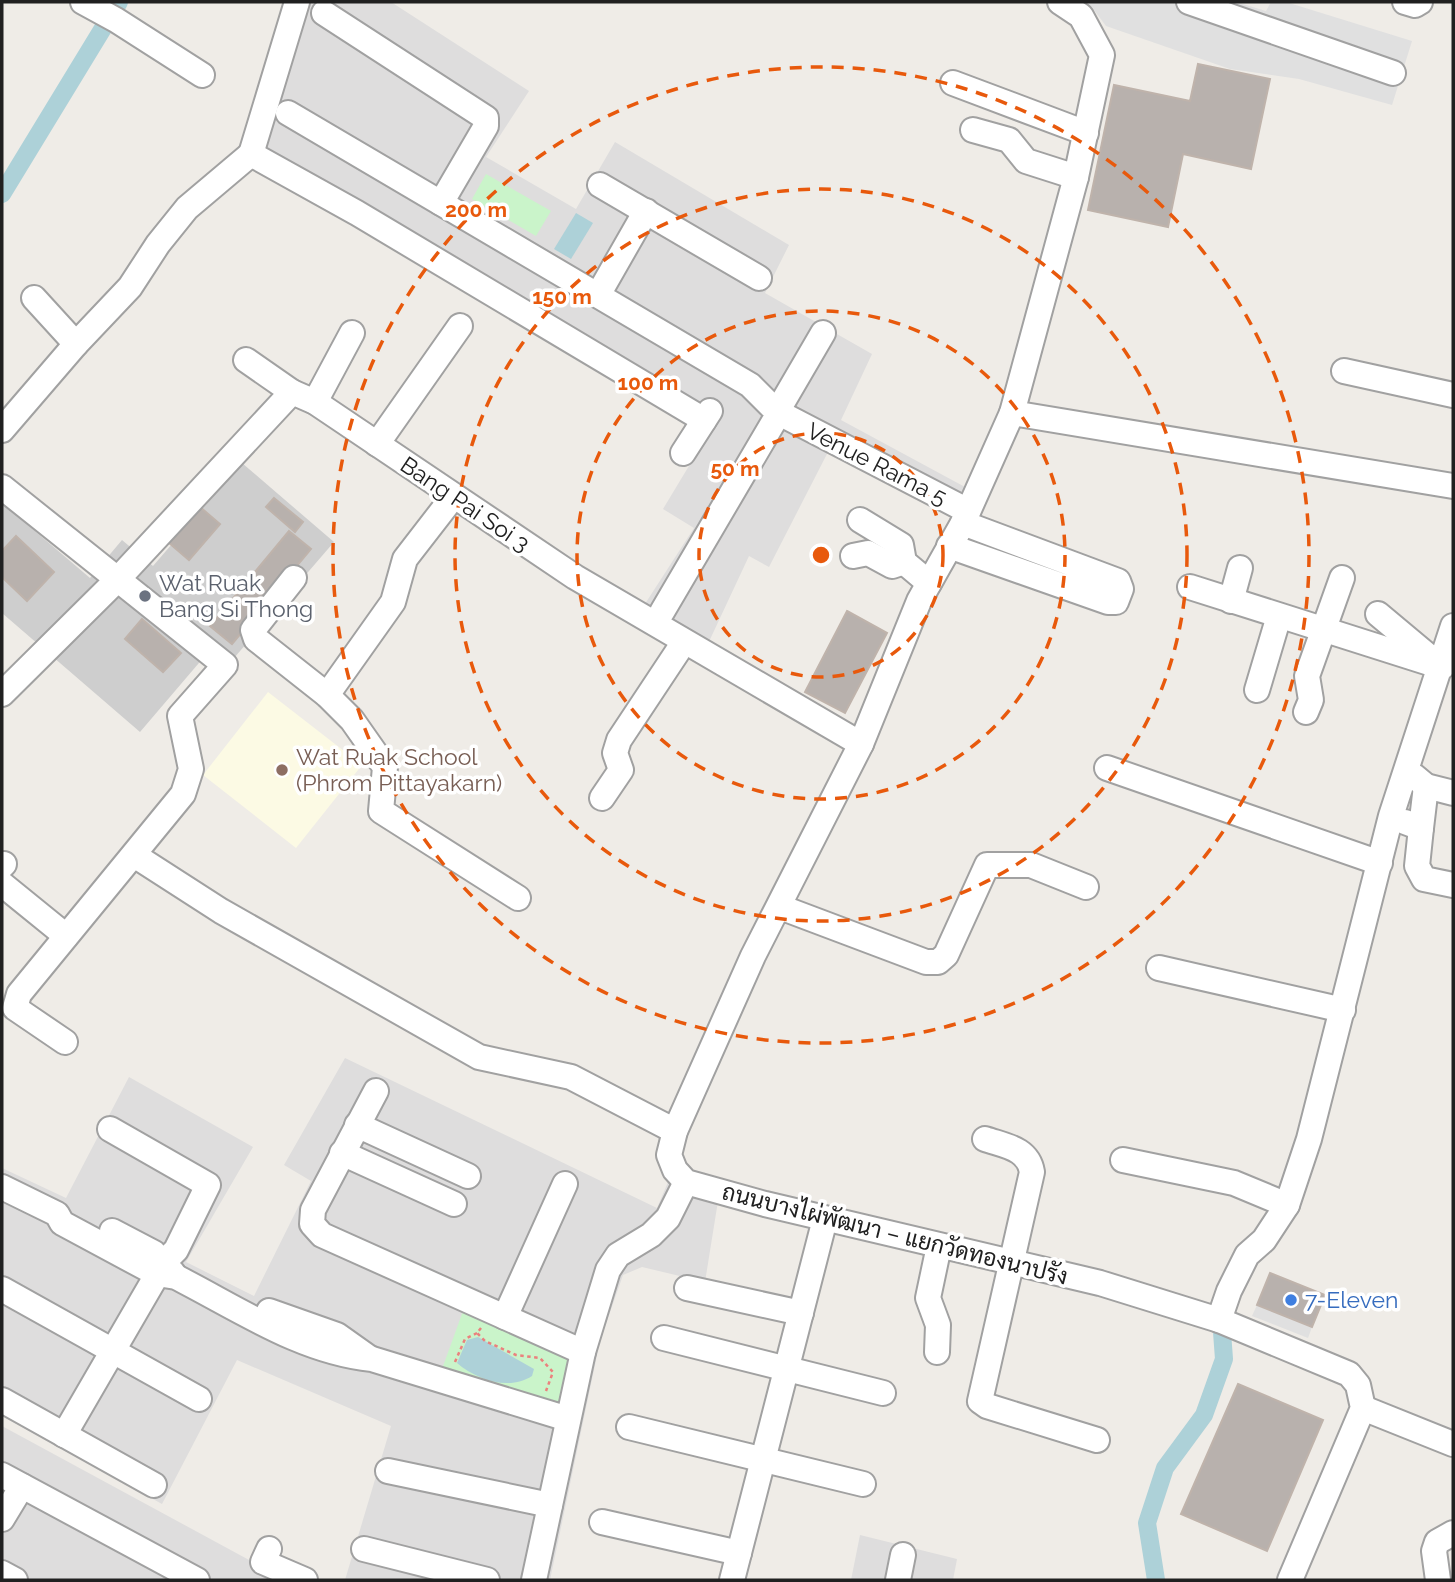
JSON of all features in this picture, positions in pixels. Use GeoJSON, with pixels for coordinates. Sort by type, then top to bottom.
{"type":"FeatureCollection","features":[{"type":"Feature","properties":{"kind":"street"},"geometry":{"type":"LineString","coordinates":[[2,430],[76,344],[130,287],[158,244],[187,208],[250,154],[297,2]]}},
{"type":"Feature","properties":{"kind":"street"},"geometry":{"type":"LineString","coordinates":[[534,1580],[583,1352],[608,1270],[618,1255],[651,1235],[668,1218],[686,1182],[675,1170],[669,1155],[676,1131],[753,957],[862,744],[929,583],[965,517],[1012,413],[1076,177],[1102,55],[1081,16],[1060,2]]}},
{"type":"Feature","properties":{"kind":"street"},"geometry":{"type":"LineString","coordinates":[[1189,2],[1393,73]]}},
{"type":"Feature","properties":{"kind":"street"},"geometry":{"type":"LineString","coordinates":[[1405,2],[1415,5],[1420,2]]}},
{"type":"Feature","properties":{"kind":"street"},"geometry":{"type":"LineString","coordinates":[[99,11],[202,75]]}},
{"type":"Feature","properties":{"kind":"street"},"geometry":{"type":"LineString","coordinates":[[324,13],[486,118],[485,126],[441,203]]}},
{"type":"Feature","properties":{"kind":"street"},"geometry":{"type":"LineString","coordinates":[[953,83],[1086,133]]}},
{"type":"Feature","properties":{"kind":"street","name":"Venue Rama 5"},"geometry":{"type":"LineString","coordinates":[[288,113],[750,386],[778,413],[965,517],[1118,581],[1121,589],[1116,602],[1108,602],[950,546]]}},
{"type":"Feature","properties":{"kind":"street"},"geometry":{"type":"LineString","coordinates":[[973,130],[1009,140],[1026,161],[1076,177]]}},
{"type":"Feature","properties":{"kind":"street"},"geometry":{"type":"LineString","coordinates":[[250,154],[707,415],[683,453]]}},
{"type":"Feature","properties":{"kind":"street"},"geometry":{"type":"LineString","coordinates":[[600,185],[759,278]]}},
{"type":"Feature","properties":{"kind":"street"},"geometry":{"type":"LineString","coordinates":[[598,295],[646,211]]}},
{"type":"Feature","properties":{"kind":"street"},"geometry":{"type":"LineString","coordinates":[[34,298],[76,344]]}},
{"type":"Feature","properties":{"kind":"street"},"geometry":{"type":"LineString","coordinates":[[377,444],[460,326]]}},
{"type":"Feature","properties":{"kind":"street"},"geometry":{"type":"LineString","coordinates":[[315,402],[352,333]]}},
{"type":"Feature","properties":{"kind":"street"},"geometry":{"type":"LineString","coordinates":[[663,612],[822,333]]}},
{"type":"Feature","properties":{"kind":"street","name":"Bang Pai Soi 3"},"geometry":{"type":"LineString","coordinates":[[246,360],[292,392],[315,402],[575,577],[862,744]]}},
{"type":"Feature","properties":{"kind":"street"},"geometry":{"type":"LineString","coordinates":[[1344,371],[1453,395]]}},
{"type":"Feature","properties":{"kind":"street"},"geometry":{"type":"LineString","coordinates":[[2,694],[117,580],[292,392]]}},
{"type":"Feature","properties":{"kind":"street"},"geometry":{"type":"LineString","coordinates":[[1012,413],[1453,486]]}},
{"type":"Feature","properties":{"kind":"street"},"geometry":{"type":"LineString","coordinates":[[2,487],[225,665]]}},
{"type":"Feature","properties":{"kind":"street"},"geometry":{"type":"LineString","coordinates":[[327,695],[393,602],[405,559],[453,497]]}},
{"type":"Feature","properties":{"kind":"street"},"geometry":{"type":"LineString","coordinates":[[860,520],[901,545],[904,562],[929,583]]}},
{"type":"Feature","properties":{"kind":"street"},"geometry":{"type":"LineString","coordinates":[[853,556],[868,553],[892,566],[904,562]]}},
{"type":"Feature","properties":{"kind":"street"},"geometry":{"type":"LineString","coordinates":[[1231,601],[1240,568]]}},
{"type":"Feature","properties":{"kind":"street"},"geometry":{"type":"LineString","coordinates":[[294,578],[253,629],[256,639],[327,695],[352,720],[385,767],[381,811],[518,898]]}},
{"type":"Feature","properties":{"kind":"street"},"geometry":{"type":"LineString","coordinates":[[1306,712],[1311,699],[1307,676],[1342,578]]}},
{"type":"Feature","properties":{"kind":"street"},"geometry":{"type":"LineString","coordinates":[[1190,587],[1442,667]]}},
{"type":"Feature","properties":{"kind":"street"},"geometry":{"type":"LineString","coordinates":[[1378,614],[1442,667]]}},
{"type":"Feature","properties":{"kind":"street"},"geometry":{"type":"LineString","coordinates":[[1257,690],[1279,616]]}},
{"type":"Feature","properties":{"kind":"street"},"geometry":{"type":"LineString","coordinates":[[1219,1320],[1229,1291],[1247,1255],[1264,1240],[1287,1205],[1307,1146],[1391,816],[1442,667],[1453,626]]}},
{"type":"Feature","properties":{"kind":"street"},"geometry":{"type":"LineString","coordinates":[[65,1042],[15,1008],[19,994],[183,794],[191,769],[180,716],[225,665],[256,639]]}},
{"type":"Feature","properties":{"kind":"street"},"geometry":{"type":"LineString","coordinates":[[602,798],[621,769],[615,753],[619,740],[684,642]]}},
{"type":"Feature","properties":{"kind":"street"},"geometry":{"type":"LineString","coordinates":[[1107,768],[1380,863]]}},
{"type":"Feature","properties":{"kind":"street"},"geometry":{"type":"LineString","coordinates":[[1406,769],[1426,786],[1453,793]]}},
{"type":"Feature","properties":{"kind":"street"},"geometry":{"type":"LineString","coordinates":[[1426,786],[1417,866],[1424,879],[1453,885]]}},
{"type":"Feature","properties":{"kind":"street"},"geometry":{"type":"LineString","coordinates":[[1391,816],[1421,828]]}},
{"type":"Feature","properties":{"kind":"street"},"geometry":{"type":"LineString","coordinates":[[134,855],[221,911],[479,1058],[571,1077],[676,1131]]}},
{"type":"Feature","properties":{"kind":"street"},"geometry":{"type":"LineString","coordinates":[[780,907],[926,962],[937,962],[946,955],[987,865],[1031,864],[1086,887]]}},
{"type":"Feature","properties":{"kind":"street"},"geometry":{"type":"LineString","coordinates":[[2,871],[66,936]]}},
{"type":"Feature","properties":{"kind":"street"},"geometry":{"type":"LineString","coordinates":[[1160,968],[1343,1010]]}},
{"type":"Feature","properties":{"kind":"street"},"geometry":{"type":"LineString","coordinates":[[376,1091],[313,1210],[312,1224],[322,1235],[583,1352]]}},
{"type":"Feature","properties":{"kind":"street"},"geometry":{"type":"LineString","coordinates":[[357,1125],[468,1176]]}},
{"type":"Feature","properties":{"kind":"street"},"geometry":{"type":"LineString","coordinates":[[64,1435],[111,1350],[166,1270],[208,1185],[110,1129]]}},
{"type":"Feature","properties":{"kind":"street"},"geometry":{"type":"LineString","coordinates":[[985,1139],[1023,1153],[1030,1160],[1031,1185],[980,1401],[987,1406],[1097,1440]]}},
{"type":"Feature","properties":{"kind":"street"},"geometry":{"type":"LineString","coordinates":[[342,1153],[454,1204]]}},
{"type":"Feature","properties":{"kind":"street"},"geometry":{"type":"LineString","coordinates":[[1123,1160],[1234,1183],[1287,1205]]}},
{"type":"Feature","properties":{"kind":"street","name":"ถนนบางไผ่พัฒนา – แยกวัดทองนาปรัง"},"geometry":{"type":"LineString","coordinates":[[686,1182],[825,1219],[1100,1283],[1219,1320],[1349,1374],[1358,1385],[1363,1408]]}},
{"type":"Feature","properties":{"kind":"street"},"geometry":{"type":"LineString","coordinates":[[500,1315],[565,1184]]}},
{"type":"Feature","properties":{"kind":"street"},"geometry":{"type":"LineString","coordinates":[[2,1187],[57,1214],[62,1223],[166,1270],[306,1345],[341,1356],[372,1359],[568,1419]]}},
{"type":"Feature","properties":{"kind":"street"},"geometry":{"type":"LineString","coordinates":[[732,1580],[825,1219]]}},
{"type":"Feature","properties":{"kind":"street"},"geometry":{"type":"LineString","coordinates":[[937,1352],[938,1325],[928,1298],[939,1245]]}},
{"type":"Feature","properties":{"kind":"street"},"geometry":{"type":"LineString","coordinates":[[687,1288],[801,1313]]}},
{"type":"Feature","properties":{"kind":"street"},"geometry":{"type":"LineString","coordinates":[[2,1289],[199,1399]]}},
{"type":"Feature","properties":{"kind":"street"},"geometry":{"type":"LineString","coordinates":[[664,1338],[883,1393]]}},
{"type":"Feature","properties":{"kind":"street"},"geometry":{"type":"LineString","coordinates":[[2,1401],[154,1485]]}},
{"type":"Feature","properties":{"kind":"street"},"geometry":{"type":"LineString","coordinates":[[1290,1580],[1363,1408],[1453,1445]]}},
{"type":"Feature","properties":{"kind":"street"},"geometry":{"type":"LineString","coordinates":[[629,1427],[863,1484]]}},
{"type":"Feature","properties":{"kind":"street"},"geometry":{"type":"LineString","coordinates":[[388,1471],[550,1505]]}},
{"type":"Feature","properties":{"kind":"street"},"geometry":{"type":"LineString","coordinates":[[2,1519],[12,1480],[197,1580]]}},
{"type":"Feature","properties":{"kind":"street"},"geometry":{"type":"LineString","coordinates":[[602,1521],[739,1553]]}},
{"type":"Feature","properties":{"kind":"street"},"geometry":{"type":"LineString","coordinates":[[1438,1580],[1434,1551],[1437,1542],[1453,1533]]}},
{"type":"Feature","properties":{"kind":"street"},"geometry":{"type":"LineString","coordinates":[[269,1549],[263,1562],[305,1580]]}},
{"type":"Feature","properties":{"kind":"street"},"geometry":{"type":"LineString","coordinates":[[365,1549],[487,1580]]}},
{"type":"Feature","properties":{"kind":"street"},"geometry":{"type":"LineString","coordinates":[[898,1580],[903,1555]]}},
{"type":"Feature","properties":{"kind":"street"},"geometry":{"type":"LineString","coordinates":[[2,1573],[15,1580]]}},
{"type":"Feature","properties":{"kind":"path"},"geometry":{"type":"LineString","coordinates":[[460,1367],[455,1362],[465,1339],[500,1315]]}},
{"type":"Feature","properties":{"kind":"path"},"geometry":{"type":"LineString","coordinates":[[477,1333],[485,1341],[516,1355],[540,1358],[553,1372],[548,1390],[537,1391]]}},
{"type":"Feature","properties":{"kind":"shaded area"},"geometry":{"type":"Polygon","coordinates":[[[306,2],[391,2],[529,91],[486,157],[576,209],[615,142],[789,245],[765,293],[872,354],[841,420],[965,487],[954,516],[828,452],[769,567],[749,556],[706,648],[643,607],[694,528],[663,509],[716,421],[274,161],[264,147],[306,2]]]}},
{"type":"Feature","properties":{"kind":"shaded area"},"geometry":{"type":"Polygon","coordinates":[[[1080,2],[1236,2],[1266,11],[1271,2],[1286,2],[1412,41],[1392,105],[1299,79],[1230,69],[1106,26],[1094,10],[1080,2]]]}},
{"type":"Feature","properties":{"kind":"shaded area","name":"Wat Ruak Bang Si Thong"},"geometry":{"type":"Polygon","coordinates":[[[242,463],[334,542],[228,665],[210,650],[140,732],[2,613],[2,503],[90,578],[122,540],[153,566],[242,463]]]}},
{"type":"Feature","properties":{"kind":"shaded area","name":"Wat Ruak School (Phrom Pittayakarn)"},"geometry":{"type":"Polygon","coordinates":[[[268,692],[362,765],[296,848],[203,775],[268,692]]]}},
{"type":"Feature","properties":{"kind":"shaded area"},"geometry":{"type":"Polygon","coordinates":[[[345,1058],[657,1208],[671,1175],[718,1201],[705,1282],[642,1267],[623,1275],[600,1341],[550,1580],[345,1580],[391,1426],[237,1360],[162,1504],[2,1416],[2,1168],[66,1198],[129,1077],[253,1147],[186,1262],[254,1296],[311,1181],[284,1165],[345,1058]]]}},
{"type":"Feature","properties":{"kind":"shaded area"},"geometry":{"type":"Polygon","coordinates":[[[1257,1305],[1312,1327],[1308,1338],[1252,1316],[1257,1305]]]}},
{"type":"Feature","properties":{"kind":"shaded area"},"geometry":{"type":"Polygon","coordinates":[[[2,1426],[286,1580],[2,1580],[2,1426]]]}},
{"type":"Feature","properties":{"kind":"shaded area"},"geometry":{"type":"Polygon","coordinates":[[[860,1535],[957,1559],[953,1580],[851,1580],[860,1535]]]}},
{"type":"Feature","properties":{"kind":"green space"},"geometry":{"type":"Polygon","coordinates":[[[486,174],[551,211],[536,236],[472,199],[486,174]]]}},
{"type":"Feature","properties":{"kind":"green space"},"geometry":{"type":"Polygon","coordinates":[[[467,1300],[583,1352],[568,1419],[434,1391],[467,1300]]]}},
{"type":"Feature","properties":{"kind":"water"},"geometry":{"type":"Polygon","coordinates":[[[576,213],[593,223],[571,259],[554,249],[576,213]]]}},
{"type":"Feature","properties":{"kind":"water"},"geometry":{"type":"Polygon","coordinates":[[[478,1337],[534,1369],[532,1376],[513,1383],[493,1382],[465,1369],[457,1363],[467,1340],[478,1337]]]}},
{"type":"Feature","properties":{"kind":"building"},"geometry":{"type":"Polygon","coordinates":[[[1198,64],[1270,79],[1251,169],[1183,154],[1168,227],[1088,210],[1114,85],[1190,101],[1198,64]]]}},
{"type":"Feature","properties":{"kind":"building"},"geometry":{"type":"Polygon","coordinates":[[[274,498],[303,522],[295,532],[266,507],[274,498]]]}},
{"type":"Feature","properties":{"kind":"building"},"geometry":{"type":"Polygon","coordinates":[[[200,507],[220,524],[189,560],[169,543],[200,507]]]}},
{"type":"Feature","properties":{"kind":"building"},"geometry":{"type":"Polygon","coordinates":[[[289,531],[311,549],[232,644],[210,626],[289,531]]]}},
{"type":"Feature","properties":{"kind":"building"},"geometry":{"type":"Polygon","coordinates":[[[16,536],[54,572],[27,601],[2,577],[2,551],[16,536]]]}},
{"type":"Feature","properties":{"kind":"building"},"geometry":{"type":"Polygon","coordinates":[[[847,611],[887,633],[845,713],[805,692],[847,611]]]}},
{"type":"Feature","properties":{"kind":"building"},"geometry":{"type":"Polygon","coordinates":[[[142,619],[181,653],[163,672],[125,639],[142,619]]]}},
{"type":"Feature","properties":{"kind":"building","name":"7-Eleven"},"geometry":{"type":"Polygon","coordinates":[[[1270,1273],[1325,1295],[1312,1327],[1257,1305],[1270,1273]]]}},
{"type":"Feature","properties":{"kind":"building"},"geometry":{"type":"Polygon","coordinates":[[[1238,1384],[1323,1420],[1267,1551],[1181,1514],[1238,1384]]]}},
{"type":"Feature","properties":{"kind":"waterway"},"geometry":{"type":"LineString","coordinates":[[2,194],[119,2]]}},
{"type":"Feature","properties":{"kind":"waterway"},"geometry":{"type":"LineString","coordinates":[[1156,1580],[1147,1523],[1165,1468],[1204,1415],[1224,1359],[1222,1332]]}},
{"type":"Feature","properties":{"kind":"place","name":"Wat Ruak Bang Si Thong"},"geometry":{"type":"Point","coordinates":[145,596]}},
{"type":"Feature","properties":{"kind":"place","name":"Wat Ruak School (Phrom Pittayakarn)"},"geometry":{"type":"Point","coordinates":[282,770]}},
{"type":"Feature","properties":{"kind":"place","name":"7-Eleven"},"geometry":{"type":"Point","coordinates":[1291,1300]}}]}
